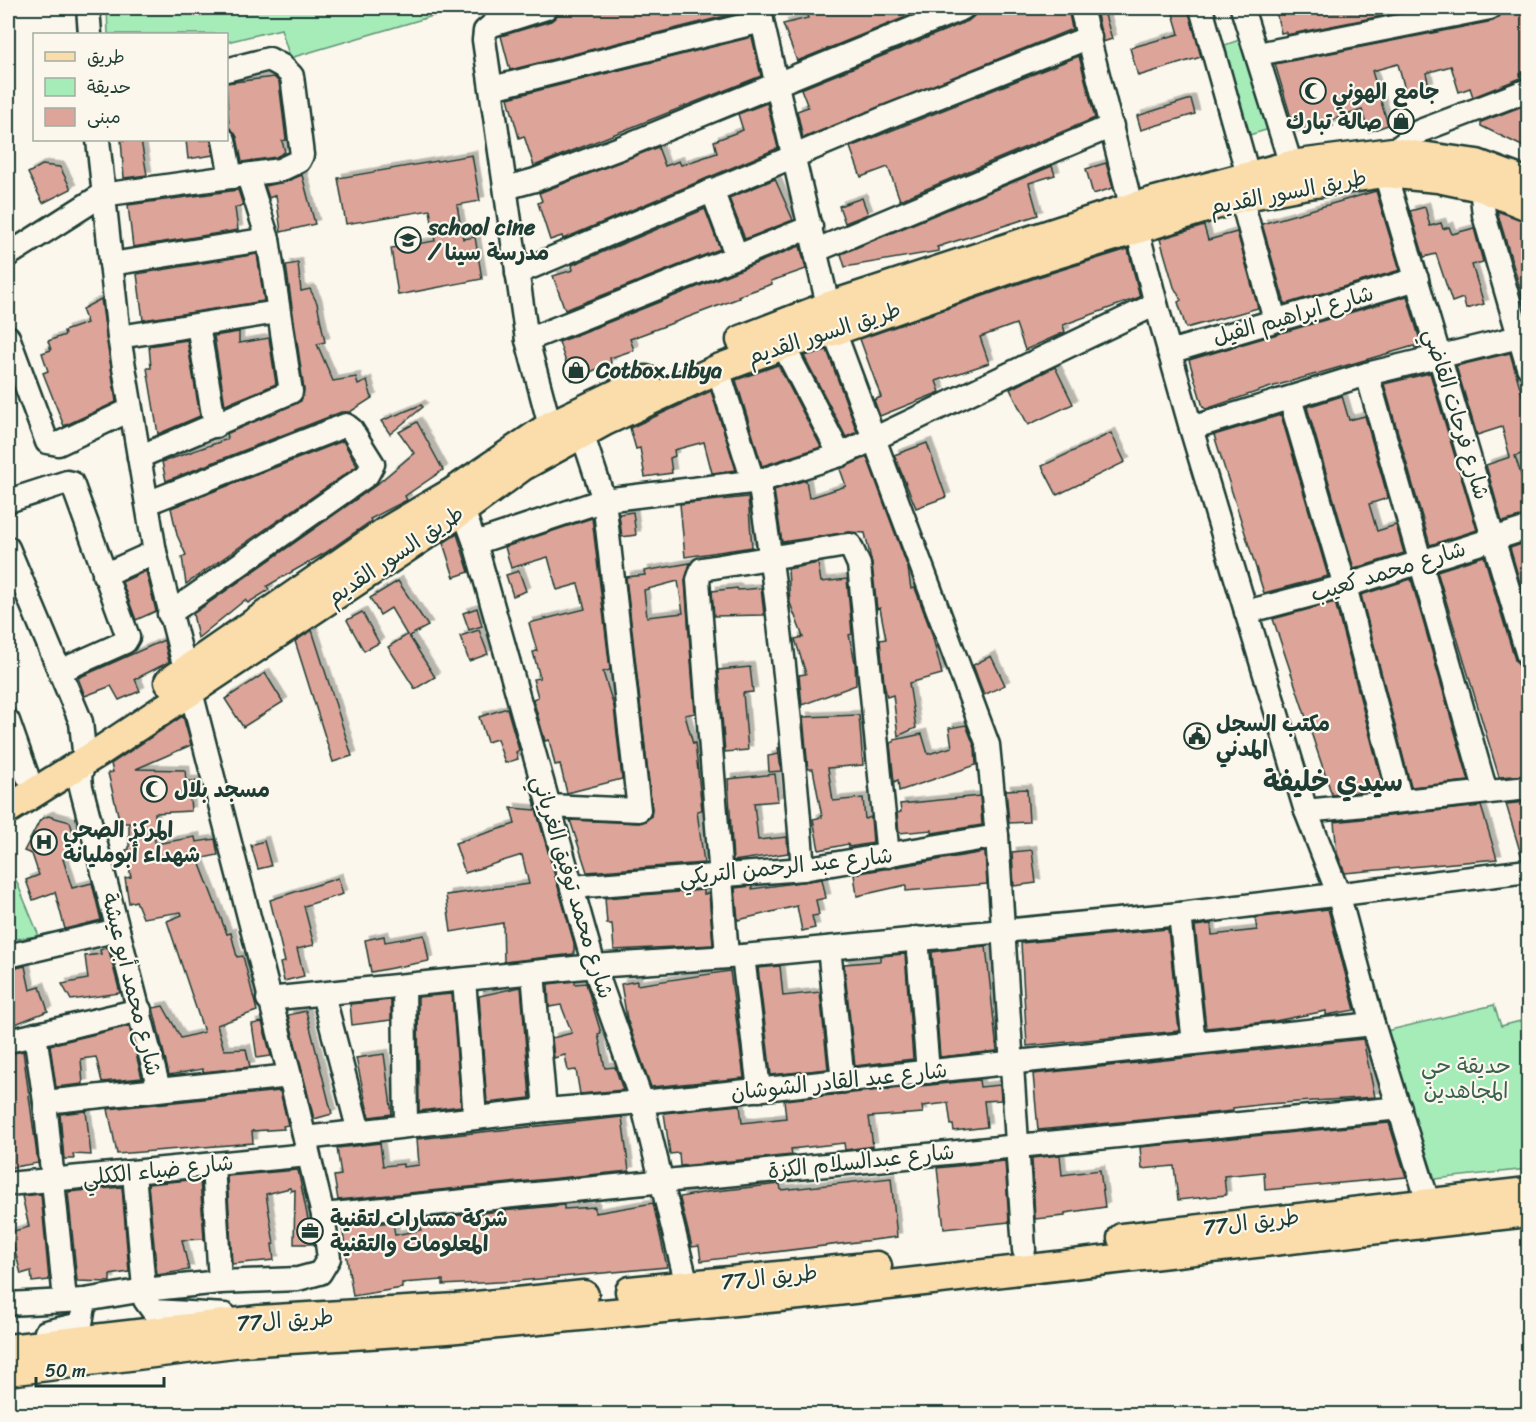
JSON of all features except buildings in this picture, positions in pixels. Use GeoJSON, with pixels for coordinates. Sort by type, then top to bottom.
{"type":"FeatureCollection","features":[{"type":"Feature","properties":{"kind":"main road","name":"طريق السور القديم"},"geometry":{"type":"LineString","coordinates":[[1244,186],[1291,165],[1389,162],[1478,164],[1528,183]]}},
{"type":"Feature","properties":{"kind":"main road","name":"طريق السور القديم"},"geometry":{"type":"LineString","coordinates":[[458,501],[550,426],[697,357],[830,319],[1135,217],[1244,186],[1389,162],[1438,178],[1481,187],[1528,206]]}},
{"type":"Feature","properties":{"kind":"main road","name":"طريق السور القديم"},"geometry":{"type":"LineString","coordinates":[[8,809],[84,750],[188,680],[386,532],[458,501],[582,433],[718,369],[783,345],[830,319]]}},
{"type":"Feature","properties":{"kind":"main road","name":"طريق السور القديم"},"geometry":{"type":"LineString","coordinates":[[17,781],[84,750]]}},
{"type":"Feature","properties":{"kind":"main road","name":"طريق ال77"},"geometry":{"type":"LineString","coordinates":[[8,1371],[242,1342],[447,1329],[1432,1211],[1528,1192]]}},
{"type":"Feature","properties":{"kind":"main road","name":"طريق ال77"},"geometry":{"type":"LineString","coordinates":[[8,1349],[259,1320],[457,1308],[687,1285],[809,1284],[1024,1250],[1432,1211]]}},
{"type":"Feature","properties":{"kind":"main road"},"geometry":{"type":"LineString","coordinates":[[1432,1211],[1528,1212]]}},
{"type":"Feature","properties":{"kind":"street"},"geometry":{"type":"LineString","coordinates":[[88,8],[90,33]]}},
{"type":"Feature","properties":{"kind":"street"},"geometry":{"type":"LineString","coordinates":[[546,8],[492,25],[485,31],[484,40],[527,340],[550,426]]}},
{"type":"Feature","properties":{"kind":"street"},"geometry":{"type":"LineString","coordinates":[[506,188],[535,180],[621,148],[963,8]]}},
{"type":"Feature","properties":{"kind":"street"},"geometry":{"type":"LineString","coordinates":[[1082,8],[1156,304],[1191,428],[1306,811],[1338,893],[1373,1024],[1432,1211]]}},
{"type":"Feature","properties":{"kind":"street"},"geometry":{"type":"LineString","coordinates":[[1204,8],[1275,320]]}},
{"type":"Feature","properties":{"kind":"street"},"geometry":{"type":"LineString","coordinates":[[1242,8],[1291,165]]}},
{"type":"Feature","properties":{"kind":"street"},"geometry":{"type":"LineString","coordinates":[[1258,54],[1490,8]]}},
{"type":"Feature","properties":{"kind":"street"},"geometry":{"type":"LineString","coordinates":[[492,87],[760,14],[817,250],[830,319],[988,745],[998,836],[1002,929],[1024,1250]]}},
{"type":"Feature","properties":{"kind":"street"},"geometry":{"type":"LineString","coordinates":[[517,273],[712,190],[1090,37]]}},
{"type":"Feature","properties":{"kind":"street"},"geometry":{"type":"LineString","coordinates":[[8,255],[102,195],[239,176],[292,166],[302,155],[292,76],[282,66],[269,59],[228,69]]}},
{"type":"Feature","properties":{"kind":"street"},"geometry":{"type":"LineString","coordinates":[[1389,162],[1420,131],[1528,90]]}},
{"type":"Feature","properties":{"kind":"street"},"geometry":{"type":"LineString","coordinates":[[817,250],[1112,126]]}},
{"type":"Feature","properties":{"kind":"street"},"geometry":{"type":"LineString","coordinates":[[8,1304],[75,1300],[220,1282],[298,1279],[320,1273],[330,1258],[323,1215],[290,1076],[268,999],[247,880],[169,614],[155,552],[119,337],[102,195],[98,141]]}},
{"type":"Feature","properties":{"kind":"street"},"geometry":{"type":"LineString","coordinates":[[139,456],[216,426],[291,392],[268,239],[224,141]]}},
{"type":"Feature","properties":{"kind":"street","name":"شارع فرحات القاضي"},"geometry":{"type":"LineString","coordinates":[[1389,162],[1417,279],[1528,656]]}},
{"type":"Feature","properties":{"kind":"street"},"geometry":{"type":"LineString","coordinates":[[1481,187],[1484,215],[1521,326],[1528,367]]}},
{"type":"Feature","properties":{"kind":"street"},"geometry":{"type":"LineString","coordinates":[[712,190],[737,257]]}},
{"type":"Feature","properties":{"kind":"street"},"geometry":{"type":"LineString","coordinates":[[527,340],[811,227]]}},
{"type":"Feature","properties":{"kind":"street"},"geometry":{"type":"LineString","coordinates":[[111,264],[268,239]]}},
{"type":"Feature","properties":{"kind":"street","name":"شارع ابراهيم الفيل"},"geometry":{"type":"LineString","coordinates":[[1169,352],[1417,279]]}},
{"type":"Feature","properties":{"kind":"street"},"geometry":{"type":"LineString","coordinates":[[475,543],[604,500],[756,481],[840,455],[1156,304]]}},
{"type":"Feature","properties":{"kind":"street"},"geometry":{"type":"LineString","coordinates":[[119,337],[278,312]]}},
{"type":"Feature","properties":{"kind":"street"},"geometry":{"type":"LineString","coordinates":[[198,325],[216,426]]}},
{"type":"Feature","properties":{"kind":"street"},"geometry":{"type":"LineString","coordinates":[[1191,428],[1367,374],[1439,355],[1521,326]]}},
{"type":"Feature","properties":{"kind":"street"},"geometry":{"type":"LineString","coordinates":[[8,337],[47,442],[58,444],[130,410]]}},
{"type":"Feature","properties":{"kind":"street"},"geometry":{"type":"LineString","coordinates":[[783,345],[840,455]]}},
{"type":"Feature","properties":{"kind":"street"},"geometry":{"type":"LineString","coordinates":[[718,369],[756,481],[771,556],[792,726],[803,869]]}},
{"type":"Feature","properties":{"kind":"street"},"geometry":{"type":"LineString","coordinates":[[1367,374],[1486,792]]}},
{"type":"Feature","properties":{"kind":"street"},"geometry":{"type":"LineString","coordinates":[[1290,398],[1345,586],[1401,801]]}},
{"type":"Feature","properties":{"kind":"street"},"geometry":{"type":"LineString","coordinates":[[147,502],[346,425],[351,429],[373,464],[367,475],[169,614]]}},
{"type":"Feature","properties":{"kind":"street"},"geometry":{"type":"LineString","coordinates":[[548,806],[639,810],[604,500],[582,433]]}},
{"type":"Feature","properties":{"kind":"street"},"geometry":{"type":"LineString","coordinates":[[8,501],[72,483],[128,637],[125,642],[60,671]]}},
{"type":"Feature","properties":{"kind":"street","name":"شارع محمد توفيق الغرياني"},"geometry":{"type":"LineString","coordinates":[[458,501],[475,543],[594,966],[642,1102],[687,1285]]}},
{"type":"Feature","properties":{"kind":"street","name":"شارع محمد كعيب"},"geometry":{"type":"LineString","coordinates":[[1246,612],[1345,586],[1420,560],[1528,528]]}},
{"type":"Feature","properties":{"kind":"street"},"geometry":{"type":"LineString","coordinates":[[759,1090],[720,874],[698,580],[702,569],[841,546],[850,545],[855,550],[859,566],[888,856]]}},
{"type":"Feature","properties":{"kind":"street"},"geometry":{"type":"LineString","coordinates":[[8,548],[81,722],[84,750]]}},
{"type":"Feature","properties":{"kind":"street"},"geometry":{"type":"LineString","coordinates":[[104,575],[155,552]]}},
{"type":"Feature","properties":{"kind":"street"},"geometry":{"type":"LineString","coordinates":[[8,721],[17,781]]}},
{"type":"Feature","properties":{"kind":"street","name":"شارع محمد أبو عيشة"},"geometry":{"type":"LineString","coordinates":[[84,750],[80,776],[81,788],[159,1089]]}},
{"type":"Feature","properties":{"kind":"street"},"geometry":{"type":"LineString","coordinates":[[1306,811],[1528,788]]}},
{"type":"Feature","properties":{"kind":"street","name":"شارع عبد الرحمن التريكي"},"geometry":{"type":"LineString","coordinates":[[572,887],[803,869],[998,836]]}},
{"type":"Feature","properties":{"kind":"street"},"geometry":{"type":"LineString","coordinates":[[268,999],[594,966],[829,948],[1002,929],[1180,914],[1338,893],[1528,872]]}},
{"type":"Feature","properties":{"kind":"street"},"geometry":{"type":"LineString","coordinates":[[1180,914],[1194,1043]]}},
{"type":"Feature","properties":{"kind":"street"},"geometry":{"type":"LineString","coordinates":[[8,957],[118,930]]}},
{"type":"Feature","properties":{"kind":"street"},"geometry":{"type":"LineString","coordinates":[[917,938],[928,1072]]}},
{"type":"Feature","properties":{"kind":"street"},"geometry":{"type":"LineString","coordinates":[[829,948],[843,1080]]}},
{"type":"Feature","properties":{"kind":"street"},"geometry":{"type":"LineString","coordinates":[[534,973],[545,1110]]}},
{"type":"Feature","properties":{"kind":"street"},"geometry":{"type":"LineString","coordinates":[[464,980],[475,1117]]}},
{"type":"Feature","properties":{"kind":"street"},"geometry":{"type":"LineString","coordinates":[[404,986],[406,1125]]}},
{"type":"Feature","properties":{"kind":"street"},"geometry":{"type":"LineString","coordinates":[[323,994],[358,1132]]}},
{"type":"Feature","properties":{"kind":"street"},"geometry":{"type":"LineString","coordinates":[[8,1041],[140,1010]]}},
{"type":"Feature","properties":{"kind":"street","name":"شارع عبد القادر الشوشان"},"geometry":{"type":"LineString","coordinates":[[306,1147],[358,1132],[475,1117],[759,1090],[1373,1024]]}},
{"type":"Feature","properties":{"kind":"street"},"geometry":{"type":"LineString","coordinates":[[8,1343],[21,1335],[81,1324],[53,1180],[35,1034]]}},
{"type":"Feature","properties":{"kind":"street"},"geometry":{"type":"LineString","coordinates":[[45,1102],[290,1076]]}},
{"type":"Feature","properties":{"kind":"street","name":"شارع عبدالسلام الكزة"},"geometry":{"type":"LineString","coordinates":[[323,1215],[1400,1108]]}},
{"type":"Feature","properties":{"kind":"street","name":"شارع ضياء الككلي"},"geometry":{"type":"LineString","coordinates":[[8,1184],[213,1165],[306,1147]]}},
{"type":"Feature","properties":{"kind":"street"},"geometry":{"type":"LineString","coordinates":[[213,1165],[220,1282]]}},
{"type":"Feature","properties":{"kind":"street"},"geometry":{"type":"LineString","coordinates":[[134,1173],[145,1300],[153,1311],[217,1314],[259,1320]]}},
{"type":"Feature","properties":{"kind":"green space"},"geometry":{"type":"Polygon","coordinates":[[[107,8],[460,8],[290,58],[281,29],[228,42],[228,33],[108,33],[107,8]]]}},
{"type":"Feature","properties":{"kind":"green space"},"geometry":{"type":"Polygon","coordinates":[[[1248,37],[1276,127],[1246,136],[1219,47],[1248,37]]]}},
{"type":"Feature","properties":{"kind":"green space"},"geometry":{"type":"Polygon","coordinates":[[[8,861],[39,936],[8,940],[8,861]]]}},
{"type":"Feature","properties":{"kind":"green space","name":"حديقة حي المجاهدين"},"geometry":{"type":"Polygon","coordinates":[[[1494,1005],[1501,1026],[1528,1019],[1528,1169],[1435,1179],[1386,1031],[1494,1005]]]}},
{"type":"Feature","properties":{"kind":"place","name":"جامع الهوني"},"geometry":{"type":"Point","coordinates":[1313,91]}},
{"type":"Feature","properties":{"kind":"place","name":"صالة تبارك"},"geometry":{"type":"Point","coordinates":[1401,121]}},
{"type":"Feature","properties":{"kind":"place","name":"school cine / مدرسة سينا"},"geometry":{"type":"Point","coordinates":[408,240]}},
{"type":"Feature","properties":{"kind":"place","name":"Cotbox.Libya"},"geometry":{"type":"Point","coordinates":[576,370]}},
{"type":"Feature","properties":{"kind":"place","name":"مكتب السجل المدني"},"geometry":{"type":"Point","coordinates":[1197,736]}},
{"type":"Feature","properties":{"kind":"place","name":"مسجد بلال"},"geometry":{"type":"Point","coordinates":[154,789]}},
{"type":"Feature","properties":{"kind":"place","name":"المركز الصحي شهداء أبومليانة"},"geometry":{"type":"Point","coordinates":[44,842]}},
{"type":"Feature","properties":{"kind":"place","name":"شركة مسارات لتقنية المعلومات والتقنية"},"geometry":{"type":"Point","coordinates":[310,1231]}},
{"type":"Feature","properties":{"kind":"district","name":"سيدي خليفة"},"geometry":{"type":"Point","coordinates":[1333,781]}}]}
